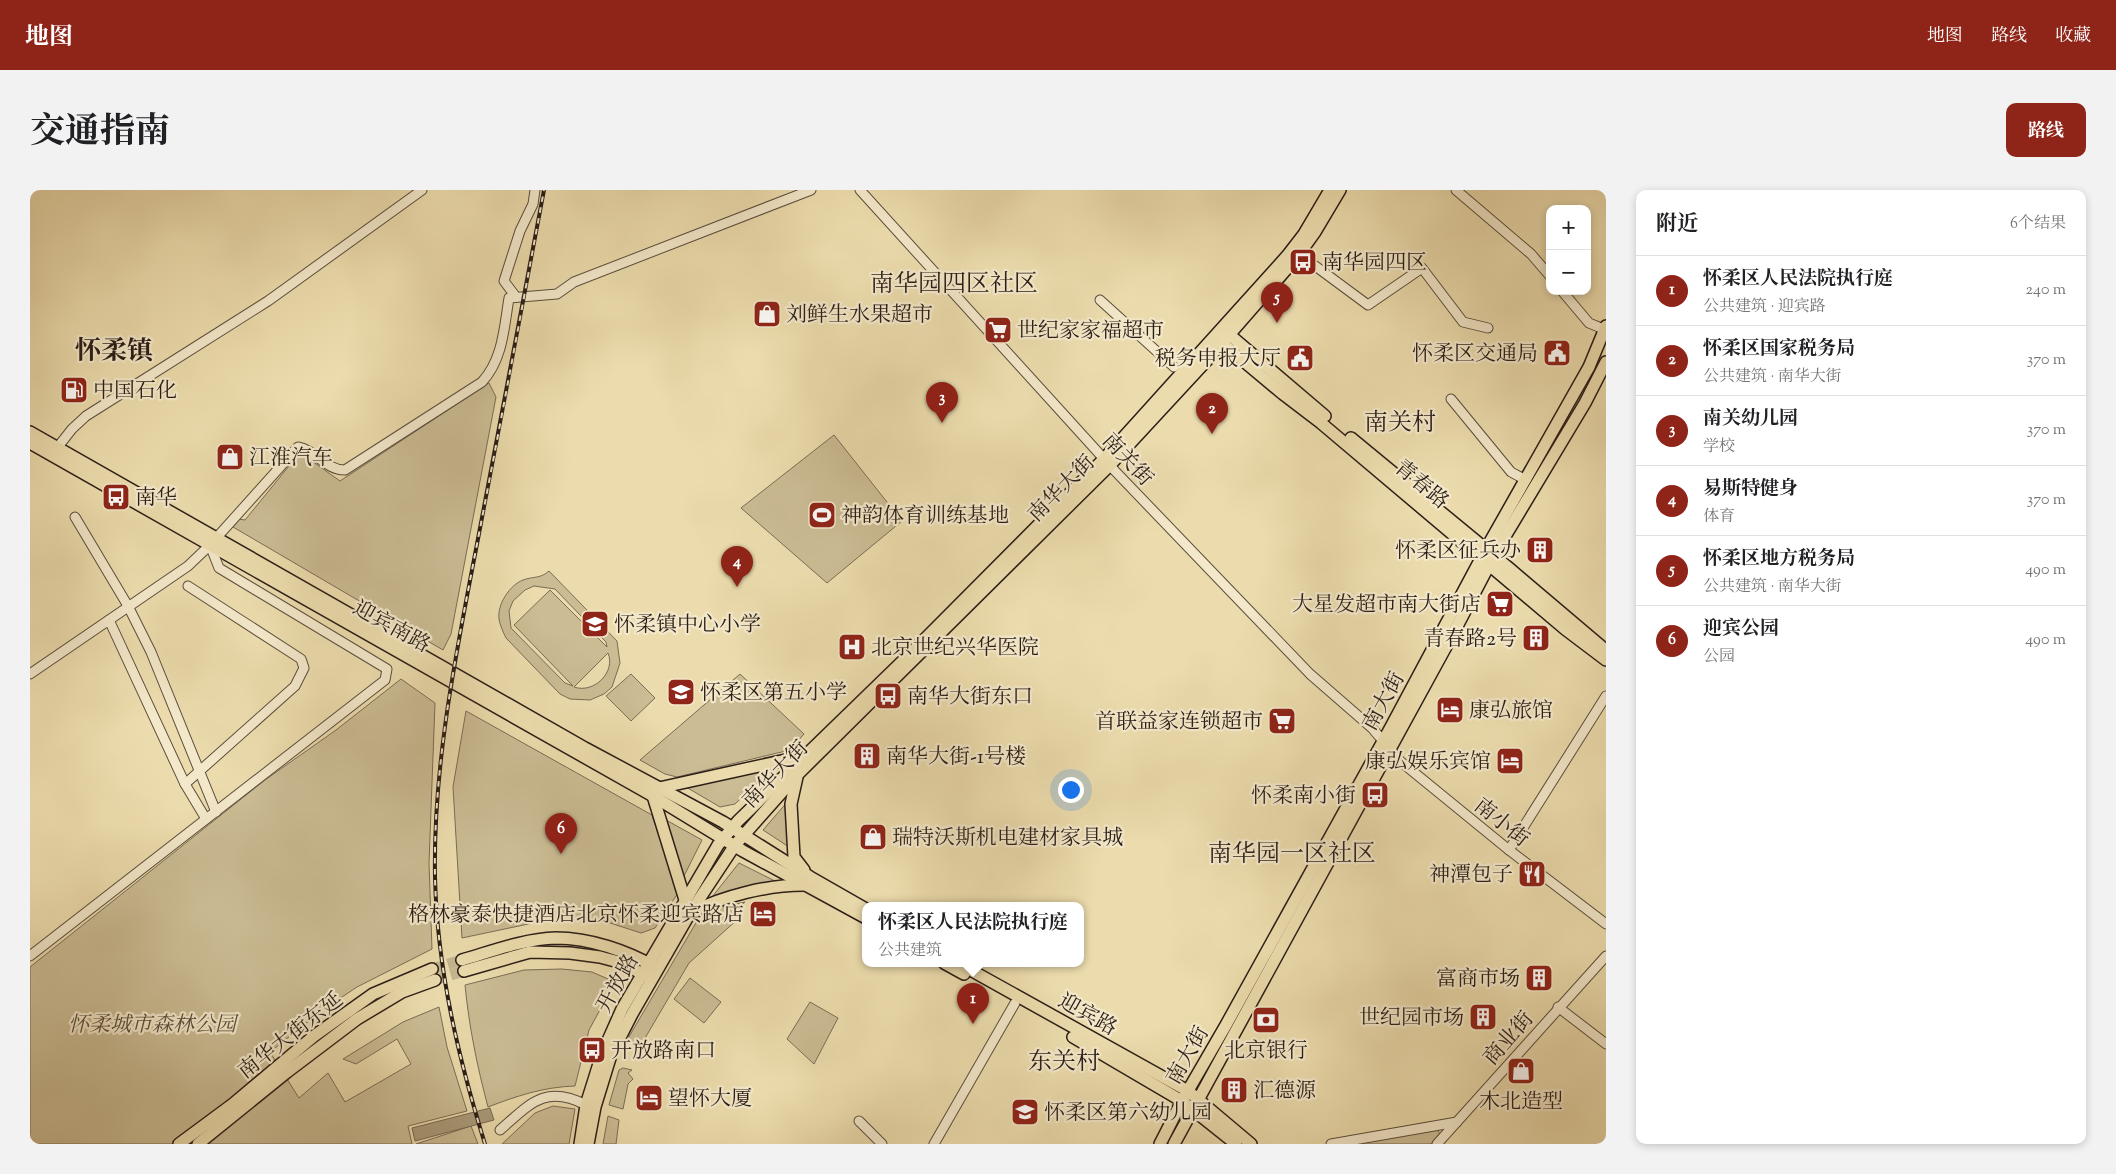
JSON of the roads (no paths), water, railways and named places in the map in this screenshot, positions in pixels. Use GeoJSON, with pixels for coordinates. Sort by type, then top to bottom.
{"type":"FeatureCollection","features":[{"type":"Feature","properties":{"kind":"main road","name":"南华大街"},"geometry":{"type":"LineString","coordinates":[[1222,335],[1304,234],[1330,190]]}},
{"type":"Feature","properties":{"kind":"main road","name":"南华大街"},"geometry":{"type":"LineString","coordinates":[[743,835],[798,776],[1107,462],[1222,335],[1299,254],[1316,232],[1340,190]]}},
{"type":"Feature","properties":{"kind":"main road","name":"南大街"},"geometry":{"type":"LineString","coordinates":[[1174,1144],[1488,557],[1526,480],[1589,367],[1605,329]]}},
{"type":"Feature","properties":{"kind":"main road","name":"青春路"},"geometry":{"type":"LineString","coordinates":[[1222,335],[1325,417],[1606,660]]}},
{"type":"Feature","properties":{"kind":"main road","name":"南大街"},"geometry":{"type":"LineString","coordinates":[[1488,557],[1585,404],[1606,362]]}},
{"type":"Feature","properties":{"kind":"main road","name":"迎宾南路"},"geometry":{"type":"LineString","coordinates":[[30,432],[213,542]]}},
{"type":"Feature","properties":{"kind":"main road","name":"迎宾南路"},"geometry":{"type":"LineString","coordinates":[[30,443],[213,542],[656,792],[732,827],[743,835]]}},
{"type":"Feature","properties":{"kind":"main road","name":"南华大街"},"geometry":{"type":"LineString","coordinates":[[732,827],[1107,462]]}},
{"type":"Feature","properties":{"kind":"main road","name":"青春路"},"geometry":{"type":"LineString","coordinates":[[1488,557],[1606,651]]}},
{"type":"Feature","properties":{"kind":"main road","name":"南大街"},"geometry":{"type":"LineString","coordinates":[[1160,1144],[1185,1096],[1387,744]]}},
{"type":"Feature","properties":{"kind":"main road"},"geometry":{"type":"LineString","coordinates":[[685,900],[656,792],[804,756]]}},
{"type":"Feature","properties":{"kind":"main road"},"geometry":{"type":"LineString","coordinates":[[798,776],[791,804],[794,857],[807,881]]}},
{"type":"Feature","properties":{"kind":"main road","name":"迎宾南路"},"geometry":{"type":"LineString","coordinates":[[656,792],[734,845]]}},
{"type":"Feature","properties":{"kind":"main road","name":"开放路"},"geometry":{"type":"LineString","coordinates":[[588,1144],[594,1107],[611,1056],[685,900],[723,838],[732,827]]}},
{"type":"Feature","properties":{"kind":"main road"},"geometry":{"type":"LineString","coordinates":[[743,835],[807,881],[862,915]]}},
{"type":"Feature","properties":{"kind":"main road","name":"开放路"},"geometry":{"type":"LineString","coordinates":[[580,1144],[586,1105],[602,1054],[622,1009],[651,971],[734,845],[743,835]]}},
{"type":"Feature","properties":{"kind":"main road"},"geometry":{"type":"LineString","coordinates":[[734,845],[862,907]]}},
{"type":"Feature","properties":{"kind":"main road"},"geometry":{"type":"LineString","coordinates":[[690,913],[716,900],[807,881]]}},
{"type":"Feature","properties":{"kind":"main road"},"geometry":{"type":"LineString","coordinates":[[463,965],[520,943],[556,938],[592,942],[651,971]]}},
{"type":"Feature","properties":{"kind":"main road","name":"迎宾路"},"geometry":{"type":"LineString","coordinates":[[951,967],[1185,1096]]}},
{"type":"Feature","properties":{"kind":"main road","name":"迎宾路"},"geometry":{"type":"LineString","coordinates":[[965,967],[1185,1096]]}},
{"type":"Feature","properties":{"kind":"main road","name":"南华大街东延"},"geometry":{"type":"LineString","coordinates":[[179,1144],[233,1104],[314,1036],[373,994],[434,974],[357,1019],[287,1072],[198,1144]]}},
{"type":"Feature","properties":{"kind":"main road"},"geometry":{"type":"LineString","coordinates":[[1185,1096],[1251,1144]]}},
{"type":"Feature","properties":{"kind":"main road"},"geometry":{"type":"LineString","coordinates":[[1196,1104],[1236,1144]]}},
{"type":"Feature","properties":{"kind":"street"},"geometry":{"type":"LineString","coordinates":[[57,448],[72,429],[86,416],[268,301],[422,190]]}},
{"type":"Feature","properties":{"kind":"street"},"geometry":{"type":"LineString","coordinates":[[516,297],[504,281],[520,231],[533,204],[536,190]]}},
{"type":"Feature","properties":{"kind":"street"},"geometry":{"type":"LineString","coordinates":[[30,674],[188,566],[213,542],[298,446],[306,448],[336,470],[345,470],[482,382],[492,371],[501,346],[509,298],[557,294],[574,282],[811,190]]}},
{"type":"Feature","properties":{"kind":"street","name":"南关街"},"geometry":{"type":"LineString","coordinates":[[860,190],[1107,462],[1310,674],[1387,744]]}},
{"type":"Feature","properties":{"kind":"street"},"geometry":{"type":"LineString","coordinates":[[1456,190],[1531,254],[1546,271]]}},
{"type":"Feature","properties":{"kind":"street"},"geometry":{"type":"LineString","coordinates":[[1299,254],[1368,305],[1422,268],[1463,322],[1488,328]]}},
{"type":"Feature","properties":{"kind":"street"},"geometry":{"type":"LineString","coordinates":[[1565,295],[1589,323],[1605,329]]}},
{"type":"Feature","properties":{"kind":"street"},"geometry":{"type":"LineString","coordinates":[[1100,300],[1174,367]]}},
{"type":"Feature","properties":{"kind":"street"},"geometry":{"type":"LineString","coordinates":[[1451,399],[1511,472],[1526,480]]}},
{"type":"Feature","properties":{"kind":"street"},"geometry":{"type":"LineString","coordinates":[[75,517],[128,606],[151,652],[216,812]]}},
{"type":"Feature","properties":{"kind":"street"},"geometry":{"type":"LineString","coordinates":[[30,956],[385,680],[387,669],[219,568],[213,542]]}},
{"type":"Feature","properties":{"kind":"street"},"geometry":{"type":"LineString","coordinates":[[185,784],[295,686],[304,668],[301,659],[188,586]]}},
{"type":"Feature","properties":{"kind":"street"},"geometry":{"type":"LineString","coordinates":[[109,620],[185,784],[206,819]]}},
{"type":"Feature","properties":{"kind":"street"},"geometry":{"type":"LineString","coordinates":[[1509,850],[1606,696]]}},
{"type":"Feature","properties":{"kind":"street","name":"南小街"},"geometry":{"type":"LineString","coordinates":[[1387,744],[1400,761],[1509,850],[1606,924]]}},
{"type":"Feature","properties":{"kind":"street","name":"商业街"},"geometry":{"type":"LineString","coordinates":[[1437,1144],[1558,1007],[1606,956]]}},
{"type":"Feature","properties":{"kind":"street"},"geometry":{"type":"LineString","coordinates":[[934,1144],[1015,1003]]}},
{"type":"Feature","properties":{"kind":"street"},"geometry":{"type":"LineString","coordinates":[[1558,1007],[1606,1044]]}},
{"type":"Feature","properties":{"kind":"street"},"geometry":{"type":"LineString","coordinates":[[500,1130],[538,1099],[570,1096],[586,1105]]}},
{"type":"Feature","properties":{"kind":"street"},"geometry":{"type":"LineString","coordinates":[[859,1121],[882,1144]]}},
{"type":"Feature","properties":{"kind":"street"},"geometry":{"type":"LineString","coordinates":[[1332,1144],[1457,1122]]}},
{"type":"Feature","properties":{"kind":"tunnel"},"geometry":{"type":"LineString","coordinates":[[432,969],[462,960]]}},
{"type":"Feature","properties":{"kind":"tunnel"},"geometry":{"type":"LineString","coordinates":[[435,980],[464,971]]}},
{"type":"Feature","properties":{"kind":"railway"},"geometry":{"type":"LineString","coordinates":[[485,1144],[466,1078],[445,979],[437,911],[435,835],[447,709],[544,190]]}},
{"type":"Feature","properties":{"kind":"place","name":"南华园四区"},"geometry":{"type":"Point","coordinates":[1303,262]}},
{"type":"Feature","properties":{"kind":"place","name":"刘鲜生水果超市"},"geometry":{"type":"Point","coordinates":[767,314]}},
{"type":"Feature","properties":{"kind":"place","name":"怀柔区地方税务局"},"geometry":{"type":"Point","coordinates":[1277,323]}},
{"type":"Feature","properties":{"kind":"place","name":"世纪家家福超市"},"geometry":{"type":"Point","coordinates":[998,330]}},
{"type":"Feature","properties":{"kind":"place","name":"怀柔区交通局"},"geometry":{"type":"Point","coordinates":[1557,353]}},
{"type":"Feature","properties":{"kind":"place","name":"税务申报大厅"},"geometry":{"type":"Point","coordinates":[1300,358]}},
{"type":"Feature","properties":{"kind":"place","name":"中国石化"},"geometry":{"type":"Point","coordinates":[74,390]}},
{"type":"Feature","properties":{"kind":"place","name":"南关幼儿园"},"geometry":{"type":"Point","coordinates":[942,423]}},
{"type":"Feature","properties":{"kind":"place","name":"怀柔区国家税务局"},"geometry":{"type":"Point","coordinates":[1212,434]}},
{"type":"Feature","properties":{"kind":"place","name":"江淮汽车"},"geometry":{"type":"Point","coordinates":[230,457]}},
{"type":"Feature","properties":{"kind":"place","name":"南华"},"geometry":{"type":"Point","coordinates":[116,497]}},
{"type":"Feature","properties":{"kind":"place","name":"神韵体育训练基地"},"geometry":{"type":"Point","coordinates":[822,515]}},
{"type":"Feature","properties":{"kind":"place","name":"怀柔区征兵办"},"geometry":{"type":"Point","coordinates":[1540,550]}},
{"type":"Feature","properties":{"kind":"place","name":"易斯特健身"},"geometry":{"type":"Point","coordinates":[737,587]}},
{"type":"Feature","properties":{"kind":"place","name":"大星发超市南大街店"},"geometry":{"type":"Point","coordinates":[1500,604]}},
{"type":"Feature","properties":{"kind":"place","name":"怀柔镇中心小学"},"geometry":{"type":"Point","coordinates":[595,624]}},
{"type":"Feature","properties":{"kind":"place","name":"青春路2号"},"geometry":{"type":"Point","coordinates":[1536,638]}},
{"type":"Feature","properties":{"kind":"place","name":"北京世纪兴华医院"},"geometry":{"type":"Point","coordinates":[852,647]}},
{"type":"Feature","properties":{"kind":"place","name":"怀柔区第五小学"},"geometry":{"type":"Point","coordinates":[681,692]}},
{"type":"Feature","properties":{"kind":"place","name":"南华大街东口"},"geometry":{"type":"Point","coordinates":[888,696]}},
{"type":"Feature","properties":{"kind":"place","name":"康弘旅馆"},"geometry":{"type":"Point","coordinates":[1450,710]}},
{"type":"Feature","properties":{"kind":"place","name":"首联益家连锁超市"},"geometry":{"type":"Point","coordinates":[1282,721]}},
{"type":"Feature","properties":{"kind":"place","name":"南华大街-1号楼"},"geometry":{"type":"Point","coordinates":[867,756]}},
{"type":"Feature","properties":{"kind":"place","name":"康弘娱乐宾馆"},"geometry":{"type":"Point","coordinates":[1510,761]}},
{"type":"Feature","properties":{"kind":"place","name":"怀柔南小街"},"geometry":{"type":"Point","coordinates":[1375,795]}},
{"type":"Feature","properties":{"kind":"place","name":"瑞特沃斯机电建材家具城"},"geometry":{"type":"Point","coordinates":[873,837]}},
{"type":"Feature","properties":{"kind":"place","name":"迎宾公园"},"geometry":{"type":"Point","coordinates":[561,854]}},
{"type":"Feature","properties":{"kind":"place","name":"神潭包子"},"geometry":{"type":"Point","coordinates":[1532,874]}},
{"type":"Feature","properties":{"kind":"place","name":"格林豪泰快捷酒店北京怀柔迎宾路店"},"geometry":{"type":"Point","coordinates":[763,914]}},
{"type":"Feature","properties":{"kind":"place","name":"富商市场"},"geometry":{"type":"Point","coordinates":[1539,978]}},
{"type":"Feature","properties":{"kind":"place","name":"世纪园市场"},"geometry":{"type":"Point","coordinates":[1483,1017]}},
{"type":"Feature","properties":{"kind":"place","name":"北京银行"},"geometry":{"type":"Point","coordinates":[1266,1020]}},
{"type":"Feature","properties":{"kind":"place","name":"怀柔区人民法院执行庭"},"geometry":{"type":"Point","coordinates":[973,1024]}},
{"type":"Feature","properties":{"kind":"place","name":"开放路南口"},"geometry":{"type":"Point","coordinates":[592,1050]}},
{"type":"Feature","properties":{"kind":"place","name":"木北造型"},"geometry":{"type":"Point","coordinates":[1521,1071]}},
{"type":"Feature","properties":{"kind":"place","name":"汇德源"},"geometry":{"type":"Point","coordinates":[1234,1090]}},
{"type":"Feature","properties":{"kind":"place","name":"望怀大厦"},"geometry":{"type":"Point","coordinates":[649,1098]}},
{"type":"Feature","properties":{"kind":"place","name":"怀柔区第六幼儿园"},"geometry":{"type":"Point","coordinates":[1025,1112]}},
{"type":"Feature","properties":{"kind":"district","name":"南华园四区社区"},"geometry":{"type":"Point","coordinates":[954,283]}},
{"type":"Feature","properties":{"kind":"district","name":"怀柔镇"},"geometry":{"type":"Point","coordinates":[114,350]}},
{"type":"Feature","properties":{"kind":"district","name":"南关村"},"geometry":{"type":"Point","coordinates":[1400,422]}},
{"type":"Feature","properties":{"kind":"district","name":"南华园一区社区"},"geometry":{"type":"Point","coordinates":[1292,853]}},
{"type":"Feature","properties":{"kind":"district","name":"东关村"},"geometry":{"type":"Point","coordinates":[1064,1061]}},
{"type":"Feature","properties":{"kind":"park label","name":"怀柔城市森林公园"},"geometry":{"type":"Point","coordinates":[152,1024]}}]}
